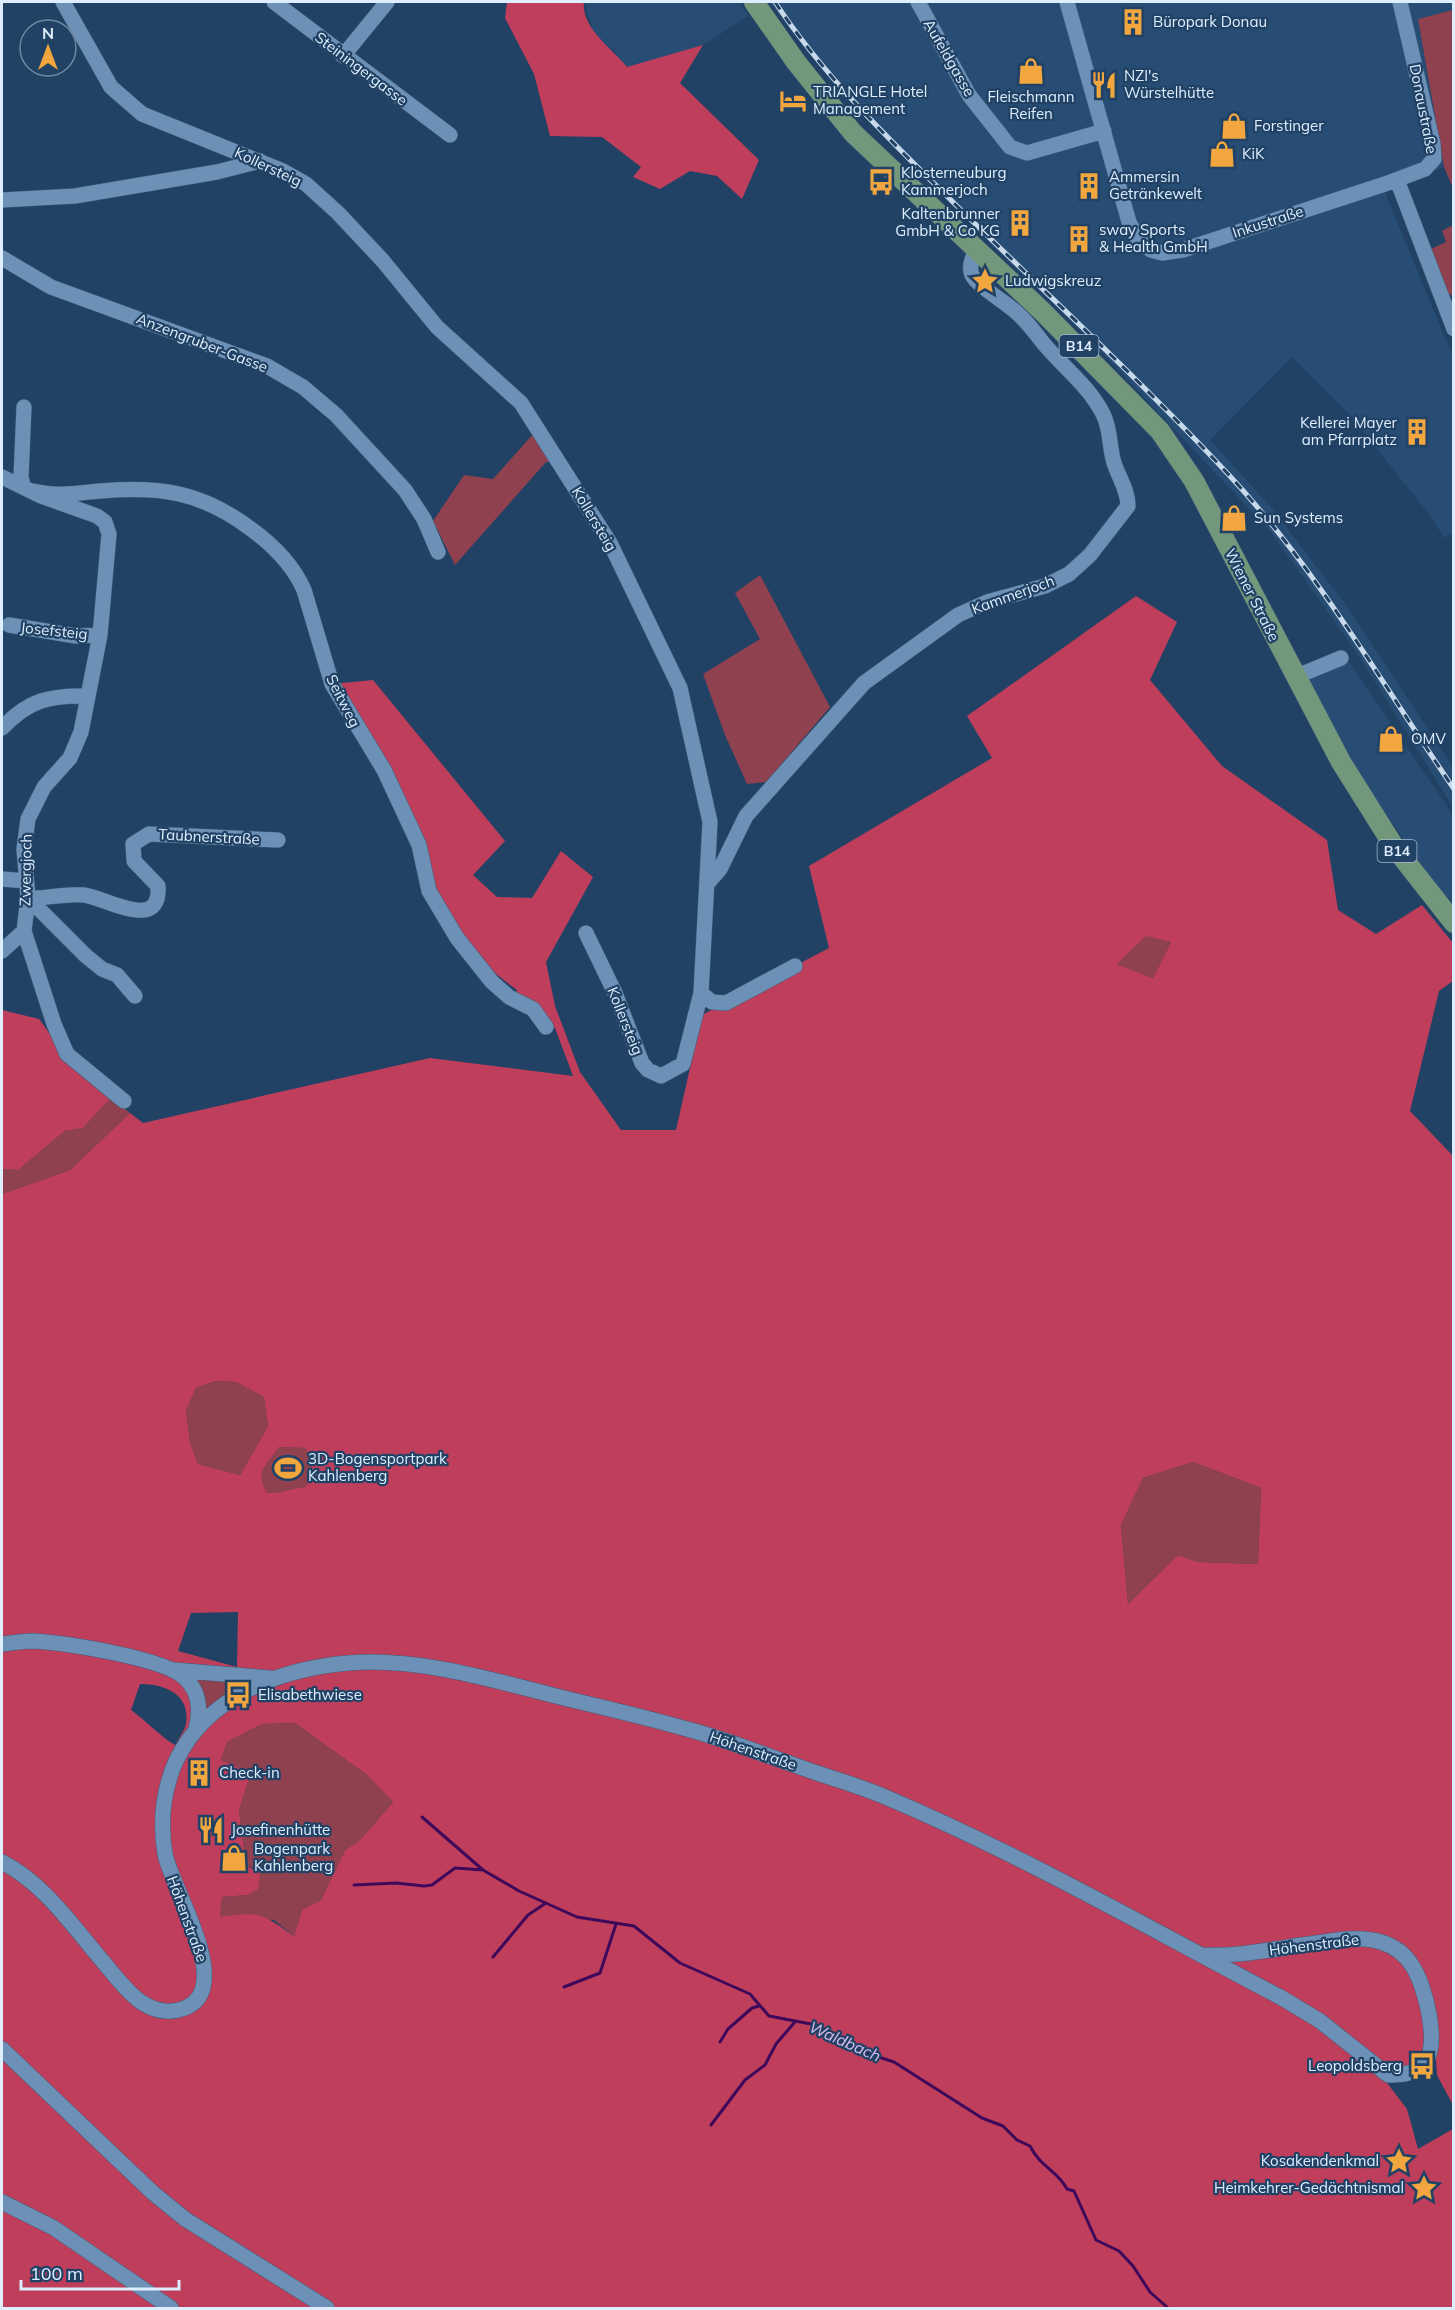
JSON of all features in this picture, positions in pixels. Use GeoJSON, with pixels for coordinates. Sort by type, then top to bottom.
{"type":"FeatureCollection","features":[{"type":"Feature","properties":{"kind":"main road","name":"Wiener Straße"},"geometry":{"type":"LineString","coordinates":[[754,2],[796,62],[853,133],[1116,383],[1160,431],[1194,482],[1294,677],[1341,762],[1395,848],[1454,923]]}},
{"type":"Feature","properties":{"kind":"street","name":"Kollersteig"},"geometry":{"type":"LineString","coordinates":[[63,2],[111,87],[127,103],[142,114],[260,161],[306,184],[338,213],[383,261],[437,327],[521,403],[610,543],[680,688],[710,822],[701,993],[683,1064],[661,1076],[648,1070],[642,1063],[615,993],[586,933]]}},
{"type":"Feature","properties":{"kind":"street","name":"Steiningergasse"},"geometry":{"type":"LineString","coordinates":[[274,2],[450,135]]}},
{"type":"Feature","properties":{"kind":"street"},"geometry":{"type":"LineString","coordinates":[[343,56],[387,2]]}},
{"type":"Feature","properties":{"kind":"street","name":"Aufeldgasse"},"geometry":{"type":"LineString","coordinates":[[918,2],[956,73],[987,119],[1010,147],[1021,152],[1104,131]]}},
{"type":"Feature","properties":{"kind":"street","name":"Inkustraße"},"geometry":{"type":"LineString","coordinates":[[1067,2],[1131,228],[1142,244],[1158,253],[1175,252],[1197,246],[1397,180]]}},
{"type":"Feature","properties":{"kind":"street","name":"Donaustraße"},"geometry":{"type":"LineString","coordinates":[[1397,180],[1425,169],[1432,163],[1435,155],[1400,2]]}},
{"type":"Feature","properties":{"kind":"street"},"geometry":{"type":"LineString","coordinates":[[2,200],[75,196],[217,172],[260,161]]}},
{"type":"Feature","properties":{"kind":"street"},"geometry":{"type":"LineString","coordinates":[[1397,180],[1454,329]]}},
{"type":"Feature","properties":{"kind":"street","name":"Kammerjoch"},"geometry":{"type":"LineString","coordinates":[[707,885],[720,869],[746,816],[864,683],[958,615],[987,602],[1045,586],[1069,574],[1090,555],[1128,506],[1126,491],[1113,459],[1103,414],[1082,382],[1043,343],[1037,332],[998,295],[979,285],[974,279],[970,273],[976,249]]}},
{"type":"Feature","properties":{"kind":"street","name":"Anzengruber-Gasse"},"geometry":{"type":"LineString","coordinates":[[2,258],[51,287],[267,366],[303,387],[336,414],[405,490],[424,519],[438,552]]}},
{"type":"Feature","properties":{"kind":"street"},"geometry":{"type":"LineString","coordinates":[[24,407],[21,477],[28,488]]}},
{"type":"Feature","properties":{"kind":"street"},"geometry":{"type":"LineString","coordinates":[[2,477],[28,488]]}},
{"type":"Feature","properties":{"kind":"street","name":"Zwergjoch"},"geometry":{"type":"LineString","coordinates":[[28,488],[105,522],[109,534],[100,635],[81,732],[70,759],[44,787],[28,819],[24,849],[27,898],[24,931],[54,1024],[67,1054],[124,1101]]}},
{"type":"Feature","properties":{"kind":"street","name":"Seitweg"},"geometry":{"type":"LineString","coordinates":[[28,488],[60,496],[102,491],[172,491],[214,504],[268,541],[298,576],[332,684],[394,792],[419,845],[429,891],[457,938],[492,981],[509,997],[533,1009],[546,1026]]}},
{"type":"Feature","properties":{"kind":"street","name":"Josefsteig"},"geometry":{"type":"LineString","coordinates":[[9,626],[65,634],[100,635]]}},
{"type":"Feature","properties":{"kind":"street"},"geometry":{"type":"LineString","coordinates":[[1294,677],[1341,658]]}},
{"type":"Feature","properties":{"kind":"street"},"geometry":{"type":"LineString","coordinates":[[2,728],[20,710],[39,700],[64,696],[88,696]]}},
{"type":"Feature","properties":{"kind":"street","name":"Taubnerstraße"},"geometry":{"type":"LineString","coordinates":[[27,898],[84,895],[136,912],[146,911],[159,895],[158,886],[134,861],[133,844],[148,834],[278,840]]}},
{"type":"Feature","properties":{"kind":"street"},"geometry":{"type":"LineString","coordinates":[[2,879],[26,881]]}},
{"type":"Feature","properties":{"kind":"street"},"geometry":{"type":"LineString","coordinates":[[27,898],[86,956],[102,969],[117,975],[135,996]]}},
{"type":"Feature","properties":{"kind":"street"},"geometry":{"type":"LineString","coordinates":[[2,951],[24,931]]}},
{"type":"Feature","properties":{"kind":"street"},"geometry":{"type":"LineString","coordinates":[[701,993],[712,1002],[726,1003],[795,966]]}},
{"type":"Feature","properties":{"kind":"street","name":"Höhenstraße"},"geometry":{"type":"LineString","coordinates":[[2,1644],[31,1641],[53,1643],[151,1662],[180,1674],[273,1678],[348,1663],[399,1664],[504,1683],[696,1731],[884,1796],[922,1813],[1201,1955],[1320,2021],[1388,2075],[1412,2072],[1426,2062],[1430,2053],[1431,2038],[1421,1983],[1413,1965],[1400,1952],[1384,1943],[1367,1938],[1345,1939],[1238,1954],[1201,1955]]}},
{"type":"Feature","properties":{"kind":"street","name":"Höhenstraße"},"geometry":{"type":"LineString","coordinates":[[180,1674],[195,1690],[198,1702],[196,1729]]}},
{"type":"Feature","properties":{"kind":"street","name":"Höhenstraße"},"geometry":{"type":"LineString","coordinates":[[2,1862],[22,1874],[68,1919],[138,2000],[153,2008],[169,2012],[193,2004],[203,1987],[205,1964],[167,1862],[163,1818],[172,1771],[196,1729],[226,1703],[273,1678]]}},
{"type":"Feature","properties":{"kind":"street"},"geometry":{"type":"LineString","coordinates":[[2,2049],[170,2206],[210,2236],[327,2308]]}},
{"type":"Feature","properties":{"kind":"street"},"geometry":{"type":"LineString","coordinates":[[2,2202],[54,2228],[171,2308]]}},
{"type":"Feature","properties":{"kind":"shaded area"},"geometry":{"type":"Polygon","coordinates":[[[507,2],[584,2],[587,21],[599,38],[627,67],[703,45],[680,83],[759,160],[742,199],[717,176],[690,171],[660,189],[633,177],[641,167],[602,137],[550,136],[534,74],[505,18],[507,2]]]}},
{"type":"Feature","properties":{"kind":"shaded area"},"geometry":{"type":"Polygon","coordinates":[[[584,2],[740,2],[748,16],[703,45],[627,68],[614,51],[595,36],[584,2]]]}},
{"type":"Feature","properties":{"kind":"shaded area"},"geometry":{"type":"Polygon","coordinates":[[[769,2],[1453,2],[1453,10],[1418,19],[1444,167],[1383,188],[1453,357],[1453,533],[1444,538],[1432,518],[1350,415],[1292,357],[1210,440],[1270,506],[1343,601],[1453,767],[1453,807],[1359,656],[1270,531],[1092,342],[957,211],[839,91],[769,2]]]}},
{"type":"Feature","properties":{"kind":"shaded area"},"geometry":{"type":"Polygon","coordinates":[[[1453,10],[1453,188],[1444,167],[1418,19],[1453,10]]]}},
{"type":"Feature","properties":{"kind":"shaded area"},"geometry":{"type":"Polygon","coordinates":[[[1453,225],[1454,293],[1451,295],[1447,294],[1431,249],[1446,242],[1442,231],[1453,225]]]}},
{"type":"Feature","properties":{"kind":"shaded area"},"geometry":{"type":"Polygon","coordinates":[[[543,423],[567,462],[546,462],[455,565],[433,521],[464,475],[493,479],[543,423]]]}},
{"type":"Feature","properties":{"kind":"shaded area"},"geometry":{"type":"Polygon","coordinates":[[[760,575],[830,707],[766,782],[747,784],[725,735],[703,674],[760,639],[735,593],[760,575]]]}},
{"type":"Feature","properties":{"kind":"shaded area"},"geometry":{"type":"Polygon","coordinates":[[[1136,596],[1177,622],[1150,680],[1222,766],[1327,840],[1338,910],[1376,934],[1422,905],[1453,943],[1453,981],[1439,991],[1410,1111],[1454,1157],[1453,2105],[1437,2075],[1436,2059],[1430,2064],[1384,2079],[1407,2109],[1418,2149],[1453,2129],[1453,2308],[2,2308],[2,1194],[70,1170],[130,1113],[143,1123],[430,1058],[573,1076],[555,1028],[515,995],[517,990],[496,974],[430,895],[421,852],[332,684],[373,680],[505,841],[473,875],[497,897],[532,898],[561,851],[593,877],[546,962],[555,1006],[580,1072],[621,1130],[676,1130],[702,1015],[829,948],[809,866],[992,758],[967,716],[1136,596]],[[1146,936],[1117,964],[1153,978],[1171,942],[1146,936]],[[216,1381],[196,1388],[186,1411],[190,1442],[198,1464],[240,1475],[268,1426],[264,1397],[236,1382],[216,1381]],[[279,1447],[264,1469],[263,1486],[267,1493],[276,1493],[305,1487],[312,1468],[306,1448],[279,1447]],[[1193,1462],[1143,1478],[1121,1525],[1128,1604],[1178,1555],[1198,1562],[1258,1564],[1261,1488],[1193,1462]],[[238,1612],[191,1613],[178,1651],[237,1667],[238,1612]],[[194,1678],[204,1691],[207,1710],[251,1682],[194,1678]],[[140,1684],[131,1710],[176,1745],[186,1724],[184,1705],[174,1692],[166,1688],[140,1684]],[[295,1723],[262,1724],[227,1742],[221,1760],[251,1773],[239,1810],[246,1865],[260,1874],[258,1889],[248,1895],[222,1897],[220,1917],[244,1914],[260,1916],[274,1922],[294,1936],[302,1910],[321,1900],[345,1850],[359,1841],[393,1802],[367,1775],[295,1723]]]}},
{"type":"Feature","properties":{"kind":"shaded area"},"geometry":{"type":"Polygon","coordinates":[[[1347,659],[1453,815],[1453,903],[1431,879],[1345,754],[1301,676],[1347,659]]]}},
{"type":"Feature","properties":{"kind":"shaded area"},"geometry":{"type":"Polygon","coordinates":[[[1146,935],[1171,942],[1153,978],[1117,964],[1146,935]]]}},
{"type":"Feature","properties":{"kind":"shaded area"},"geometry":{"type":"Polygon","coordinates":[[[2,1010],[39,1019],[77,1071],[111,1098],[83,1128],[65,1131],[18,1170],[2,1169],[2,1010]]]}},
{"type":"Feature","properties":{"kind":"shaded area"},"geometry":{"type":"Polygon","coordinates":[[[111,1098],[130,1113],[70,1170],[2,1194],[2,1169],[18,1170],[65,1131],[83,1128],[111,1098]]]}},
{"type":"Feature","properties":{"kind":"shaded area"},"geometry":{"type":"Polygon","coordinates":[[[216,1381],[236,1382],[264,1397],[268,1426],[240,1475],[198,1464],[190,1442],[186,1411],[196,1388],[216,1381]]]}},
{"type":"Feature","properties":{"kind":"shaded area","name":"3D-Bogensportpark Kahlenberg"},"geometry":{"type":"Polygon","coordinates":[[[279,1447],[307,1448],[311,1463],[310,1477],[305,1487],[266,1493],[261,1479],[262,1474],[266,1464],[279,1447]]]}},
{"type":"Feature","properties":{"kind":"shaded area"},"geometry":{"type":"Polygon","coordinates":[[[1193,1462],[1261,1488],[1258,1564],[1198,1562],[1178,1555],[1128,1604],[1121,1525],[1143,1478],[1193,1462]]]}},
{"type":"Feature","properties":{"kind":"shaded area"},"geometry":{"type":"Polygon","coordinates":[[[194,1678],[250,1680],[207,1711],[204,1691],[194,1678]]]}},
{"type":"Feature","properties":{"kind":"shaded area","name":"Elisabethwiese"},"geometry":{"type":"Polygon","coordinates":[[[295,1723],[367,1775],[393,1802],[359,1841],[345,1850],[321,1900],[302,1910],[294,1936],[274,1920],[220,1917],[222,1897],[248,1895],[255,1869],[246,1865],[239,1810],[251,1773],[221,1760],[227,1742],[262,1724],[295,1723]]]}},
{"type":"Feature","properties":{"kind":"waterway"},"geometry":{"type":"LineString","coordinates":[[422,1817],[483,1870]]}},
{"type":"Feature","properties":{"kind":"waterway","name":"Waldbach"},"geometry":{"type":"LineString","coordinates":[[354,1885],[396,1883],[424,1886],[432,1885],[455,1868],[483,1870],[519,1891],[577,1917],[634,1926],[680,1963],[750,1994],[769,2016],[816,2025],[857,2050],[894,2062],[982,2118],[1003,2126],[1017,2140],[1030,2146],[1067,2189],[1074,2191],[1096,2240],[1119,2251],[1133,2266],[1150,2292],[1168,2308]]}},
{"type":"Feature","properties":{"kind":"waterway"},"geometry":{"type":"LineString","coordinates":[[493,1957],[528,1915],[546,1903]]}},
{"type":"Feature","properties":{"kind":"waterway"},"geometry":{"type":"LineString","coordinates":[[564,1987],[600,1973],[616,1924]]}},
{"type":"Feature","properties":{"kind":"waterway"},"geometry":{"type":"LineString","coordinates":[[720,2042],[728,2029],[752,2008],[759,2006]]}},
{"type":"Feature","properties":{"kind":"waterway"},"geometry":{"type":"LineString","coordinates":[[711,2125],[745,2080],[765,2065],[776,2044],[794,2023]]}},
{"type":"Feature","properties":{"kind":"railway"},"geometry":{"type":"LineString","coordinates":[[775,2],[817,59],[863,112],[1163,407],[1260,510],[1347,627],[1454,789]]}},
{"type":"Feature","properties":{"kind":"place","name":"Büropark Donau"},"geometry":{"type":"Point","coordinates":[1133,22]}},
{"type":"Feature","properties":{"kind":"place","name":"Fleischmann Reifen"},"geometry":{"type":"Point","coordinates":[1031,71]}},
{"type":"Feature","properties":{"kind":"place","name":"NZI's Würstelhütte"},"geometry":{"type":"Point","coordinates":[1104,85]}},
{"type":"Feature","properties":{"kind":"place","name":"TRIANGLE Hotel Management"},"geometry":{"type":"Point","coordinates":[793,101]}},
{"type":"Feature","properties":{"kind":"place","name":"Forstinger"},"geometry":{"type":"Point","coordinates":[1234,126]}},
{"type":"Feature","properties":{"kind":"place","name":"KiK"},"geometry":{"type":"Point","coordinates":[1222,154]}},
{"type":"Feature","properties":{"kind":"place","name":"Klosterneuburg Kammerjoch"},"geometry":{"type":"Point","coordinates":[881,182]}},
{"type":"Feature","properties":{"kind":"place","name":"Ammersin Getränkewelt"},"geometry":{"type":"Point","coordinates":[1089,186]}},
{"type":"Feature","properties":{"kind":"place","name":"Kaltenbrunner GmbH & Co KG"},"geometry":{"type":"Point","coordinates":[1020,223]}},
{"type":"Feature","properties":{"kind":"place","name":"sway Sports & Health GmbH"},"geometry":{"type":"Point","coordinates":[1079,239]}},
{"type":"Feature","properties":{"kind":"place","name":"Ludwigskreuz"},"geometry":{"type":"Point","coordinates":[985,281]}},
{"type":"Feature","properties":{"kind":"place","name":"Kellerei Mayer am Pfarrplatz"},"geometry":{"type":"Point","coordinates":[1417,432]}},
{"type":"Feature","properties":{"kind":"place","name":"Sun Systems"},"geometry":{"type":"Point","coordinates":[1234,518]}},
{"type":"Feature","properties":{"kind":"place","name":"OMV"},"geometry":{"type":"Point","coordinates":[1391,739]}},
{"type":"Feature","properties":{"kind":"place","name":"3D-Bogensportpark Kahlenberg"},"geometry":{"type":"Point","coordinates":[288,1468]}},
{"type":"Feature","properties":{"kind":"place","name":"Elisabethwiese"},"geometry":{"type":"Point","coordinates":[238,1695]}},
{"type":"Feature","properties":{"kind":"place","name":"Check-in"},"geometry":{"type":"Point","coordinates":[199,1773]}},
{"type":"Feature","properties":{"kind":"place","name":"Josefinenhütte"},"geometry":{"type":"Point","coordinates":[211,1830]}},
{"type":"Feature","properties":{"kind":"place","name":"Bogenpark Kahlenberg"},"geometry":{"type":"Point","coordinates":[234,1858]}},
{"type":"Feature","properties":{"kind":"place","name":"Leopoldsberg"},"geometry":{"type":"Point","coordinates":[1422,2066]}},
{"type":"Feature","properties":{"kind":"place","name":"Kosakendenkmal"},"geometry":{"type":"Point","coordinates":[1399,2161]}},
{"type":"Feature","properties":{"kind":"place","name":"Heimkehrer-Gedächtnismal"},"geometry":{"type":"Point","coordinates":[1424,2188]}}]}
